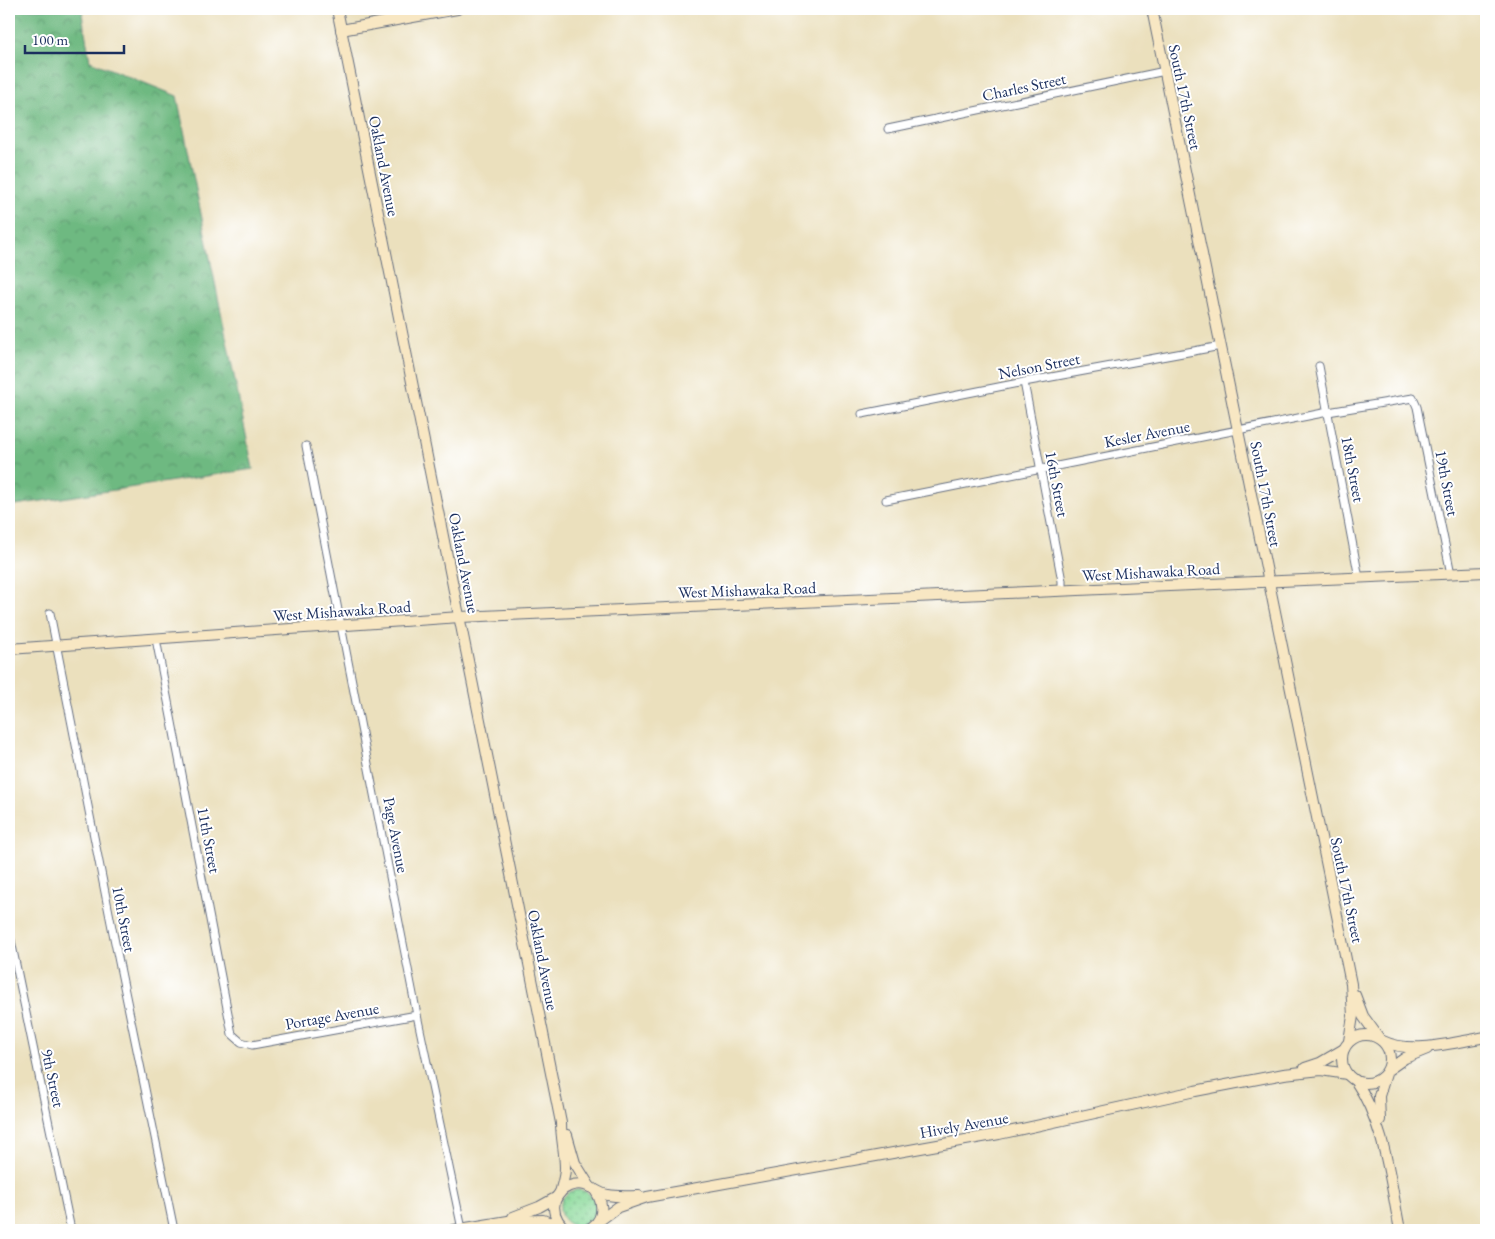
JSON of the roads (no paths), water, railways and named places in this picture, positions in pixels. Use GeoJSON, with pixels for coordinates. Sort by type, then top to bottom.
{"type":"FeatureCollection","features":[{"type":"Feature","properties":{"kind":"street","name":"Oakland Avenue"},"geometry":{"type":"LineString","coordinates":[[337,9],[561,1123],[565,1167],[558,1195]]}},
{"type":"Feature","properties":{"kind":"street"},"geometry":{"type":"LineString","coordinates":[[341,30],[457,9]]}},
{"type":"Feature","properties":{"kind":"street","name":"South 17th Street"},"geometry":{"type":"LineString","coordinates":[[1152,9],[1351,984]]}},
{"type":"Feature","properties":{"kind":"street","name":"Charles Street"},"geometry":{"type":"LineString","coordinates":[[888,129],[1165,71]]}},
{"type":"Feature","properties":{"kind":"street","name":"Nelson Street"},"geometry":{"type":"LineString","coordinates":[[862,414],[1221,346]]}},
{"type":"Feature","properties":{"kind":"street","name":"18th Street"},"geometry":{"type":"LineString","coordinates":[[1319,366],[1359,578]]}},
{"type":"Feature","properties":{"kind":"street","name":"16th Street"},"geometry":{"type":"LineString","coordinates":[[1024,382],[1062,581],[1062,591]]}},
{"type":"Feature","properties":{"kind":"street","name":"Kesler Avenue"},"geometry":{"type":"LineString","coordinates":[[886,500],[1328,412],[1413,398]]}},
{"type":"Feature","properties":{"kind":"street","name":"19th Street"},"geometry":{"type":"LineString","coordinates":[[1413,398],[1418,407],[1451,574]]}},
{"type":"Feature","properties":{"kind":"street","name":"Page Avenue"},"geometry":{"type":"LineString","coordinates":[[306,446],[458,1230]]}},
{"type":"Feature","properties":{"kind":"street","name":"West Mishawaka Road"},"geometry":{"type":"LineString","coordinates":[[9,648],[460,618],[1486,572]]}},
{"type":"Feature","properties":{"kind":"street","name":"10th Street"},"geometry":{"type":"LineString","coordinates":[[50,613],[112,933],[174,1230]]}},
{"type":"Feature","properties":{"kind":"street","name":"11th Street"},"geometry":{"type":"LineString","coordinates":[[156,639],[232,1034],[241,1042],[252,1044]]}},
{"type":"Feature","properties":{"kind":"street","name":"9th Street"},"geometry":{"type":"LineString","coordinates":[[9,931],[71,1230]]}},
{"type":"Feature","properties":{"kind":"street"},"geometry":{"type":"LineString","coordinates":[[1351,984],[1362,1016],[1390,1052],[1391,1061],[1378,1096],[1382,1141],[1400,1230]]}},
{"type":"Feature","properties":{"kind":"street"},"geometry":{"type":"LineString","coordinates":[[1351,984],[1353,1021],[1347,1045],[1342,1054],[1342,1065],[1371,1108],[1382,1141]]}},
{"type":"Feature","properties":{"kind":"street","name":"Portage Avenue"},"geometry":{"type":"LineString","coordinates":[[252,1044],[417,1015]]}},
{"type":"Feature","properties":{"kind":"street"},"geometry":{"type":"LineString","coordinates":[[1347,1045],[1359,1035],[1364,1034],[1393,1045],[1407,1047],[1444,1044],[1486,1037]]}},
{"type":"Feature","properties":{"kind":"street"},"geometry":{"type":"LineString","coordinates":[[1351,1077],[1364,1083],[1373,1082],[1380,1079],[1387,1071],[1408,1056],[1444,1044]]}},
{"type":"Feature","properties":{"kind":"street","name":"Hively Avenue"},"geometry":{"type":"LineString","coordinates":[[1284,1074],[1320,1063],[1347,1045]]}},
{"type":"Feature","properties":{"kind":"street","name":"Hively Avenue"},"geometry":{"type":"LineString","coordinates":[[508,1221],[539,1207],[558,1195],[566,1187],[574,1184],[582,1184],[614,1196],[647,1196],[999,1134],[1177,1094],[1284,1074],[1321,1070],[1351,1077]]}},
{"type":"Feature","properties":{"kind":"street","name":"Oakland Avenue"},"geometry":{"type":"LineString","coordinates":[[561,1123],[575,1163],[592,1189]]}},
{"type":"Feature","properties":{"kind":"street"},"geometry":{"type":"LineString","coordinates":[[592,1189],[600,1197],[602,1205],[602,1213],[596,1225]]}},
{"type":"Feature","properties":{"kind":"street"},"geometry":{"type":"LineString","coordinates":[[558,1195],[554,1204],[554,1212],[557,1220],[566,1229]]}},
{"type":"Feature","properties":{"kind":"street","name":"Hively Avenue"},"geometry":{"type":"LineString","coordinates":[[587,1230],[618,1207],[647,1196]]}},
{"type":"Feature","properties":{"kind":"street"},"geometry":{"type":"LineString","coordinates":[[458,1230],[508,1221],[543,1220],[566,1229]]}}]}
